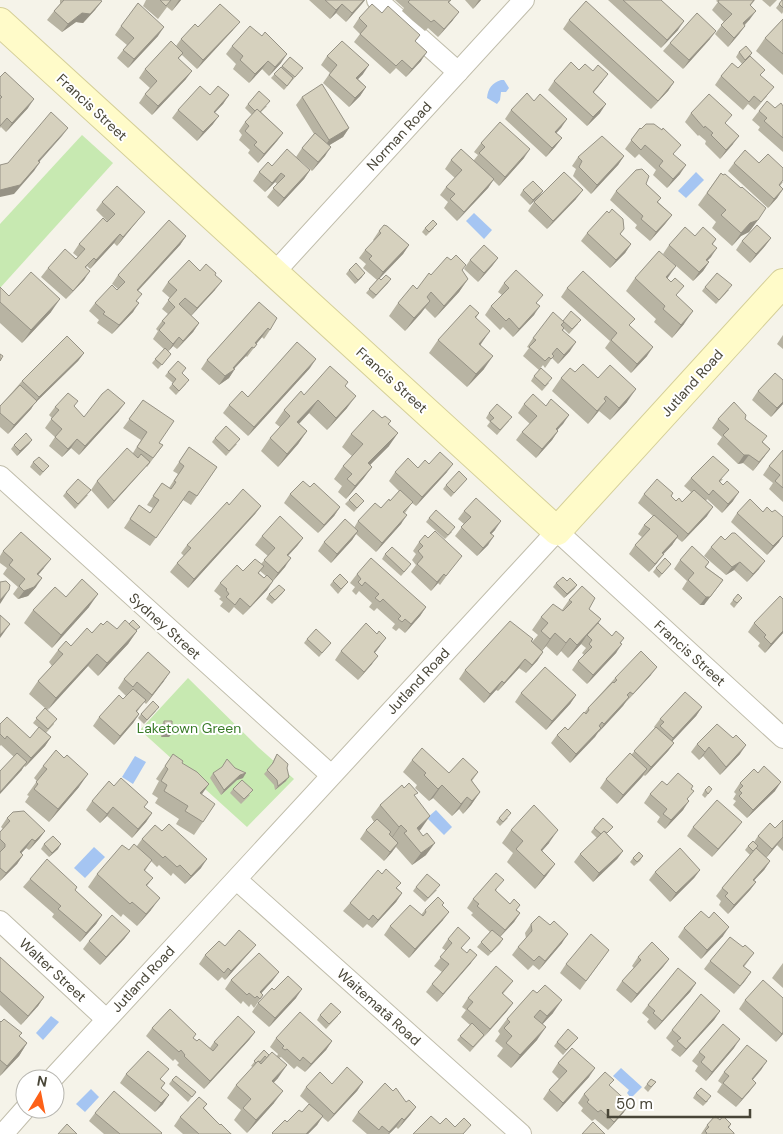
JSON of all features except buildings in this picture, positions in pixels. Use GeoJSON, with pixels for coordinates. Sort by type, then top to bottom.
{"type":"FeatureCollection","features":[{"type":"Feature","properties":{"kind":"street"},"geometry":{"type":"LineString","coordinates":[[377,0],[458,72]]}},
{"type":"Feature","properties":{"kind":"street","name":"Norman Road"},"geometry":{"type":"LineString","coordinates":[[274,273],[524,0]]}},
{"type":"Feature","properties":{"kind":"street","name":"Francis Street"},"geometry":{"type":"LineString","coordinates":[[0,22],[783,738]]}},
{"type":"Feature","properties":{"kind":"street","name":"Jutland Road"},"geometry":{"type":"LineString","coordinates":[[61,1069],[237,880],[330,775],[557,531],[783,283]]}},
{"type":"Feature","properties":{"kind":"street","name":"Sydney Street"},"geometry":{"type":"LineString","coordinates":[[0,476],[330,775]]}},
{"type":"Feature","properties":{"kind":"street","name":"Waitematā Road"},"geometry":{"type":"LineString","coordinates":[[237,880],[521,1134]]}},
{"type":"Feature","properties":{"kind":"street","name":"Walter Street"},"geometry":{"type":"LineString","coordinates":[[0,922],[106,1019]]}},
{"type":"Feature","properties":{"kind":"street"},"geometry":{"type":"LineString","coordinates":[[3,1134],[16,1119]]}},
{"type":"Feature","properties":{"kind":"green space"},"geometry":{"type":"Polygon","coordinates":[[[82,135],[113,163],[0,288],[0,224],[82,135]]]}},
{"type":"Feature","properties":{"kind":"green space","name":"Laketown Green"},"geometry":{"type":"Polygon","coordinates":[[[188,678],[258,747],[294,779],[247,827],[140,730],[188,678]]]}},
{"type":"Feature","properties":{"kind":"water"},"geometry":{"type":"Polygon","coordinates":[[[504,80],[509,88],[506,92],[501,92],[500,100],[497,104],[487,98],[491,86],[504,80]]]}},
{"type":"Feature","properties":{"kind":"water"},"geometry":{"type":"Polygon","coordinates":[[[696,172],[704,180],[686,198],[678,191],[696,172]]]}},
{"type":"Feature","properties":{"kind":"water"},"geometry":{"type":"Polygon","coordinates":[[[474,213],[492,230],[484,239],[466,221],[474,213]]]}},
{"type":"Feature","properties":{"kind":"water"},"geometry":{"type":"Polygon","coordinates":[[[135,756],[146,762],[133,784],[122,777],[135,756]]]}},
{"type":"Feature","properties":{"kind":"water"},"geometry":{"type":"Polygon","coordinates":[[[436,810],[452,827],[444,835],[427,818],[436,810]]]}},
{"type":"Feature","properties":{"kind":"water"},"geometry":{"type":"Polygon","coordinates":[[[94,847],[105,857],[85,878],[74,868],[94,847]]]}},
{"type":"Feature","properties":{"kind":"water"},"geometry":{"type":"Polygon","coordinates":[[[51,1016],[59,1022],[43,1040],[36,1033],[51,1016]]]}},
{"type":"Feature","properties":{"kind":"water"},"geometry":{"type":"Polygon","coordinates":[[[621,1068],[642,1087],[631,1098],[627,1093],[629,1090],[613,1076],[621,1068]]]}},
{"type":"Feature","properties":{"kind":"water"},"geometry":{"type":"Polygon","coordinates":[[[91,1089],[99,1097],[85,1112],[76,1104],[91,1089]]]}}]}
